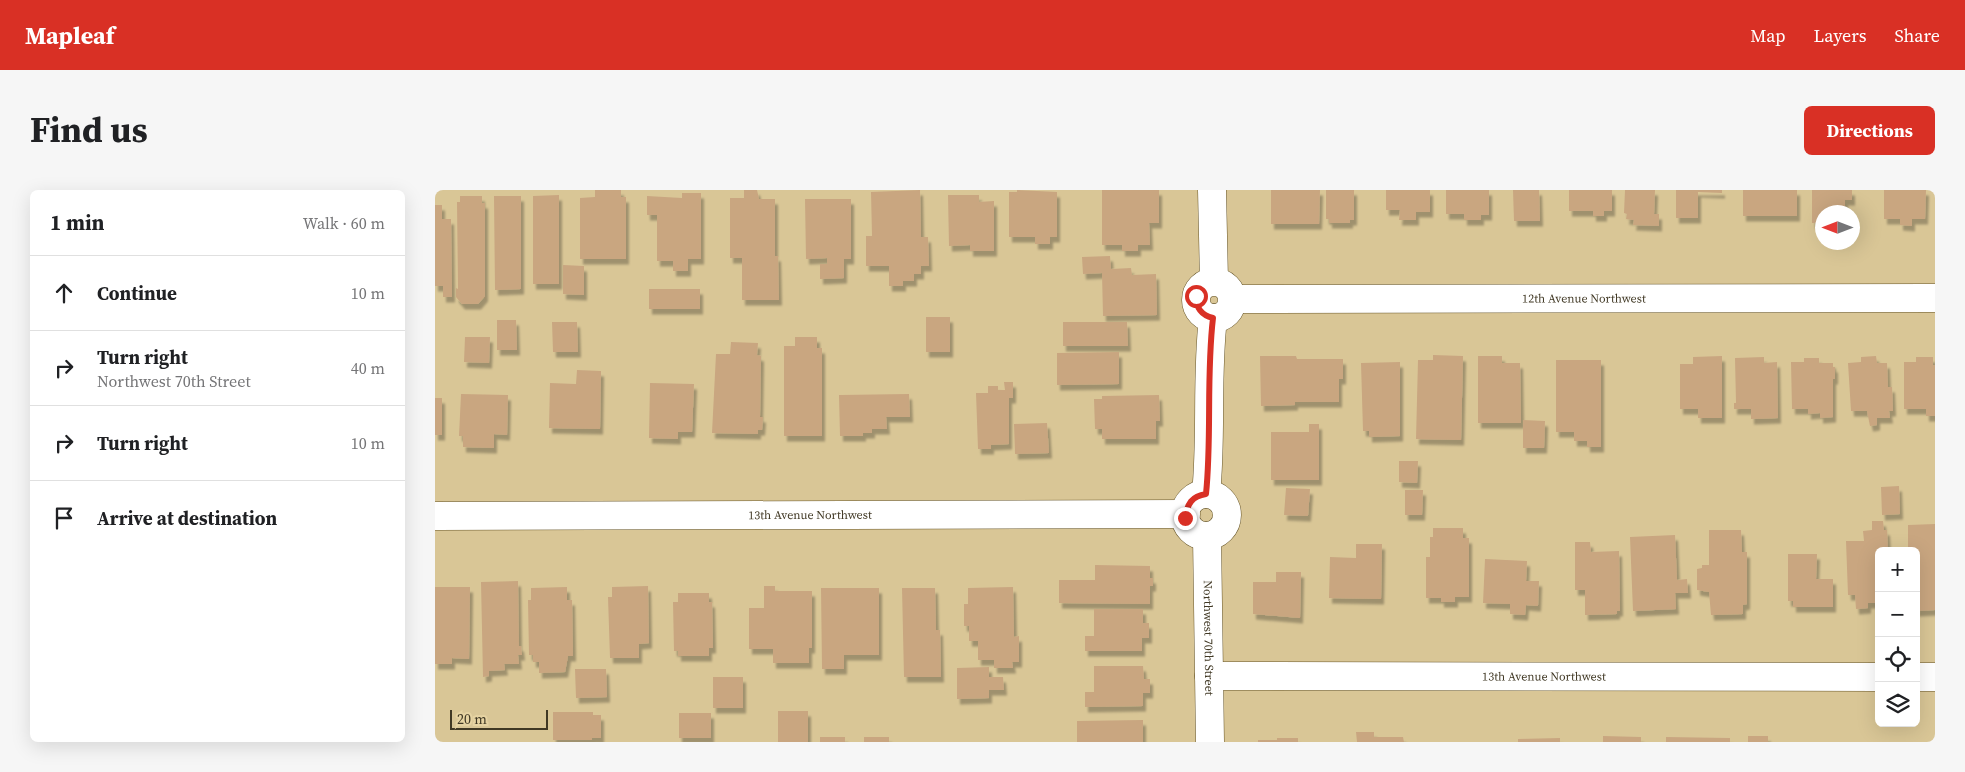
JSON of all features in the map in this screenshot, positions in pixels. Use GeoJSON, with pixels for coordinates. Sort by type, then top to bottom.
{"type":"FeatureCollection","features":[{"type":"Feature","properties":{"kind":"street"},"geometry":{"type":"LineString","coordinates":[[1206,494],[1209,468],[1209,345],[1213,318],[1202,314],[1196,303],[1196,296],[1202,286],[1223,290],[1212,190]]}},
{"type":"Feature","properties":{"kind":"street","name":"12th Avenue Northwest"},"geometry":{"type":"LineString","coordinates":[[1223,290],[1935,298]]}},
{"type":"Feature","properties":{"kind":"street"},"geometry":{"type":"LineString","coordinates":[[1206,494],[1219,499],[1224,504],[1226,517],[1221,529],[1217,533],[1207,536],[1197,534],[1187,525],[1186,514],[1193,499],[1206,494]]}},
{"type":"Feature","properties":{"kind":"street","name":"13th Avenue Northwest"},"geometry":{"type":"LineString","coordinates":[[435,516],[1186,514]]}},
{"type":"Feature","properties":{"kind":"street","name":"Northwest 70th Street"},"geometry":{"type":"LineString","coordinates":[[1207,536],[1210,742]]}},
{"type":"Feature","properties":{"kind":"street","name":"13th Avenue Northwest"},"geometry":{"type":"LineString","coordinates":[[1209,676],[1875,677]]}},
{"type":"Feature","properties":{"kind":"street"},"geometry":{"type":"LineString","coordinates":[[1920,677],[1935,677]]}},
{"type":"Feature","properties":{"kind":"building"},"geometry":{"type":"Polygon","coordinates":[[[595,190],[621,190],[621,197],[626,197],[626,259],[580,259],[580,198],[595,197],[595,190]]]}},
{"type":"Feature","properties":{"kind":"building"},"geometry":{"type":"Polygon","coordinates":[[[744,190],[757,190],[759,199],[775,199],[775,256],[778,256],[779,300],[742,300],[742,258],[730,258],[730,198],[744,198],[744,190]]]}},
{"type":"Feature","properties":{"kind":"building"},"geometry":{"type":"Polygon","coordinates":[[[920,190],[921,237],[928,237],[929,266],[921,266],[921,274],[914,274],[914,281],[903,281],[903,286],[889,286],[889,266],[866,266],[866,236],[872,236],[871,192],[920,190]]]}},
{"type":"Feature","properties":{"kind":"building"},"geometry":{"type":"Polygon","coordinates":[[[1017,190],[1057,192],[1057,237],[1050,237],[1050,244],[1035,244],[1035,237],[1009,237],[1009,192],[1017,192],[1017,190]]]}},
{"type":"Feature","properties":{"kind":"building"},"geometry":{"type":"Polygon","coordinates":[[[1102,190],[1159,190],[1159,223],[1149,223],[1150,245],[1138,245],[1138,251],[1122,251],[1122,245],[1102,245],[1102,190]]]}},
{"type":"Feature","properties":{"kind":"building"},"geometry":{"type":"Polygon","coordinates":[[[1271,190],[1320,190],[1319,224],[1271,224],[1271,190]]]}},
{"type":"Feature","properties":{"kind":"building"},"geometry":{"type":"Polygon","coordinates":[[[1326,190],[1354,190],[1354,220],[1350,220],[1350,223],[1329,223],[1329,219],[1326,219],[1326,190]]]}},
{"type":"Feature","properties":{"kind":"building"},"geometry":{"type":"Polygon","coordinates":[[[1386,190],[1430,190],[1430,212],[1416,212],[1416,220],[1399,220],[1400,210],[1386,210],[1386,190]]]}},
{"type":"Feature","properties":{"kind":"building"},"geometry":{"type":"Polygon","coordinates":[[[1446,190],[1489,190],[1489,215],[1481,215],[1481,220],[1464,220],[1464,214],[1446,214],[1446,190]]]}},
{"type":"Feature","properties":{"kind":"building"},"geometry":{"type":"Polygon","coordinates":[[[1513,190],[1539,190],[1540,221],[1514,221],[1513,190]]]}},
{"type":"Feature","properties":{"kind":"building"},"geometry":{"type":"Polygon","coordinates":[[[1569,190],[1612,190],[1612,211],[1604,211],[1604,216],[1593,216],[1593,211],[1569,211],[1569,190]]]}},
{"type":"Feature","properties":{"kind":"building"},"geometry":{"type":"Polygon","coordinates":[[[1625,190],[1655,190],[1654,214],[1659,214],[1659,226],[1633,225],[1634,220],[1626,219],[1627,214],[1624,213],[1625,190]]]}},
{"type":"Feature","properties":{"kind":"building"},"geometry":{"type":"Polygon","coordinates":[[[1676,190],[1722,190],[1722,193],[1698,192],[1698,218],[1676,218],[1676,190]]]}},
{"type":"Feature","properties":{"kind":"building"},"geometry":{"type":"Polygon","coordinates":[[[1743,190],[1797,190],[1797,216],[1743,216],[1743,190]]]}},
{"type":"Feature","properties":{"kind":"building"},"geometry":{"type":"Polygon","coordinates":[[[1812,190],[1852,190],[1852,200],[1845,200],[1845,205],[1815,205],[1815,223],[1812,223],[1812,190]]]}},
{"type":"Feature","properties":{"kind":"building"},"geometry":{"type":"Polygon","coordinates":[[[1884,190],[1926,190],[1925,219],[1912,219],[1912,226],[1900,225],[1900,219],[1884,219],[1884,190]]]}},
{"type":"Feature","properties":{"kind":"building"},"geometry":{"type":"Polygon","coordinates":[[[682,193],[701,193],[701,259],[688,259],[688,271],[673,271],[673,261],[657,261],[657,215],[647,215],[647,196],[682,198],[682,193]]]}},
{"type":"Feature","properties":{"kind":"building"},"geometry":{"type":"Polygon","coordinates":[[[559,195],[559,284],[533,284],[533,196],[559,195]]]}},
{"type":"Feature","properties":{"kind":"building"},"geometry":{"type":"Polygon","coordinates":[[[948,195],[979,195],[979,202],[994,201],[994,251],[970,251],[970,245],[949,246],[948,195]]]}},
{"type":"Feature","properties":{"kind":"building"},"geometry":{"type":"Polygon","coordinates":[[[460,196],[482,196],[482,203],[485,203],[485,296],[478,304],[462,304],[456,297],[456,288],[458,289],[457,202],[460,202],[460,196]]]}},
{"type":"Feature","properties":{"kind":"building"},"geometry":{"type":"Polygon","coordinates":[[[494,196],[521,196],[521,289],[495,290],[494,196]]]}},
{"type":"Feature","properties":{"kind":"building"},"geometry":{"type":"Polygon","coordinates":[[[805,199],[851,199],[851,259],[844,259],[844,278],[820,279],[820,264],[827,264],[827,258],[806,259],[805,199]]]}},
{"type":"Feature","properties":{"kind":"building"},"geometry":{"type":"Polygon","coordinates":[[[435,205],[442,205],[442,219],[451,219],[452,297],[443,297],[443,286],[435,286],[435,205]]]}},
{"type":"Feature","properties":{"kind":"building"},"geometry":{"type":"Polygon","coordinates":[[[1110,256],[1111,269],[1131,268],[1132,275],[1156,274],[1157,315],[1103,316],[1102,273],[1083,274],[1082,257],[1110,256]]]}},
{"type":"Feature","properties":{"kind":"building"},"geometry":{"type":"Polygon","coordinates":[[[563,265],[584,266],[584,295],[563,294],[563,265]]]}},
{"type":"Feature","properties":{"kind":"building"},"geometry":{"type":"Polygon","coordinates":[[[649,289],[700,289],[700,309],[649,309],[649,289]]]}},
{"type":"Feature","properties":{"kind":"building"},"geometry":{"type":"Polygon","coordinates":[[[926,317],[950,317],[950,352],[926,352],[926,317]]]}},
{"type":"Feature","properties":{"kind":"building"},"geometry":{"type":"Polygon","coordinates":[[[497,320],[516,320],[517,350],[497,350],[497,320]]]}},
{"type":"Feature","properties":{"kind":"building"},"geometry":{"type":"Polygon","coordinates":[[[552,322],[577,322],[578,352],[553,352],[552,322]]]}},
{"type":"Feature","properties":{"kind":"building"},"geometry":{"type":"Polygon","coordinates":[[[1063,322],[1127,322],[1128,346],[1063,346],[1063,322]]]}},
{"type":"Feature","properties":{"kind":"building"},"geometry":{"type":"Polygon","coordinates":[[[465,337],[490,337],[489,363],[464,362],[465,337]]]}},
{"type":"Feature","properties":{"kind":"building"},"geometry":{"type":"Polygon","coordinates":[[[795,337],[817,337],[817,348],[822,348],[822,436],[784,436],[784,346],[795,346],[795,337]]]}},
{"type":"Feature","properties":{"kind":"building"},"geometry":{"type":"Polygon","coordinates":[[[731,342],[758,343],[757,355],[761,356],[760,417],[763,417],[762,430],[758,430],[758,434],[712,433],[716,354],[730,354],[731,342]]]}},
{"type":"Feature","properties":{"kind":"building"},"geometry":{"type":"Polygon","coordinates":[[[1119,352],[1119,384],[1057,385],[1057,353],[1119,352]]]}},
{"type":"Feature","properties":{"kind":"building"},"geometry":{"type":"Polygon","coordinates":[[[1433,355],[1463,356],[1461,440],[1416,439],[1418,360],[1433,360],[1433,355]]]}},
{"type":"Feature","properties":{"kind":"building"},"geometry":{"type":"Polygon","coordinates":[[[1260,356],[1296,356],[1297,359],[1343,359],[1343,379],[1339,379],[1339,402],[1295,402],[1295,405],[1261,406],[1260,356]]]}},
{"type":"Feature","properties":{"kind":"building"},"geometry":{"type":"Polygon","coordinates":[[[1478,356],[1502,356],[1502,363],[1520,363],[1521,423],[1478,423],[1478,356]]]}},
{"type":"Feature","properties":{"kind":"building"},"geometry":{"type":"Polygon","coordinates":[[[1722,356],[1722,418],[1698,418],[1698,409],[1680,409],[1680,364],[1693,364],[1693,357],[1722,356]]]}},
{"type":"Feature","properties":{"kind":"building"},"geometry":{"type":"Polygon","coordinates":[[[1876,356],[1877,363],[1887,363],[1888,387],[1892,387],[1893,411],[1889,411],[1890,418],[1877,418],[1877,425],[1870,426],[1867,411],[1851,411],[1848,363],[1861,362],[1861,357],[1876,356]]]}},
{"type":"Feature","properties":{"kind":"building"},"geometry":{"type":"Polygon","coordinates":[[[1764,357],[1764,363],[1777,362],[1778,418],[1751,419],[1751,409],[1734,409],[1734,403],[1736,403],[1735,358],[1764,357]]]}},
{"type":"Feature","properties":{"kind":"building"},"geometry":{"type":"Polygon","coordinates":[[[1916,357],[1933,357],[1933,365],[1935,365],[1935,416],[1926,416],[1926,409],[1904,409],[1904,362],[1916,362],[1916,357]]]}},
{"type":"Feature","properties":{"kind":"building"},"geometry":{"type":"Polygon","coordinates":[[[1804,358],[1819,358],[1819,363],[1833,363],[1833,367],[1835,367],[1835,379],[1833,379],[1833,417],[1820,418],[1820,413],[1808,414],[1808,409],[1792,409],[1791,362],[1804,362],[1804,358]]]}},
{"type":"Feature","properties":{"kind":"building"},"geometry":{"type":"Polygon","coordinates":[[[1556,360],[1601,360],[1601,447],[1587,447],[1587,441],[1574,441],[1574,432],[1556,432],[1556,360]]]}},
{"type":"Feature","properties":{"kind":"building"},"geometry":{"type":"Polygon","coordinates":[[[1400,362],[1400,436],[1369,437],[1369,431],[1363,431],[1361,363],[1400,362]]]}},
{"type":"Feature","properties":{"kind":"building"},"geometry":{"type":"Polygon","coordinates":[[[577,370],[601,371],[600,429],[549,428],[550,383],[576,384],[577,370]]]}},
{"type":"Feature","properties":{"kind":"building"},"geometry":{"type":"Polygon","coordinates":[[[1004,382],[1013,382],[1013,398],[1009,398],[1009,444],[991,445],[991,449],[978,449],[976,393],[988,393],[988,386],[998,386],[998,390],[1005,390],[1004,382]]]}},
{"type":"Feature","properties":{"kind":"building"},"geometry":{"type":"Polygon","coordinates":[[[650,383],[694,384],[692,432],[678,432],[678,439],[649,438],[650,383]]]}},
{"type":"Feature","properties":{"kind":"building"},"geometry":{"type":"Polygon","coordinates":[[[461,394],[508,395],[507,435],[494,434],[494,448],[463,447],[463,436],[459,436],[461,394]]]}},
{"type":"Feature","properties":{"kind":"building"},"geometry":{"type":"Polygon","coordinates":[[[909,394],[910,417],[886,417],[887,429],[872,429],[872,433],[863,433],[863,436],[840,436],[839,395],[909,394]]]}},
{"type":"Feature","properties":{"kind":"building"},"geometry":{"type":"Polygon","coordinates":[[[1159,395],[1160,421],[1156,421],[1156,439],[1102,439],[1102,429],[1095,429],[1094,399],[1102,399],[1102,396],[1159,395]]]}},
{"type":"Feature","properties":{"kind":"building"},"geometry":{"type":"Polygon","coordinates":[[[435,398],[442,398],[442,435],[435,435],[435,398]]]}},
{"type":"Feature","properties":{"kind":"building"},"geometry":{"type":"Polygon","coordinates":[[[1523,420],[1545,421],[1544,448],[1523,448],[1523,420]]]}},
{"type":"Feature","properties":{"kind":"building"},"geometry":{"type":"Polygon","coordinates":[[[1047,423],[1049,453],[1015,454],[1014,424],[1047,423]]]}},
{"type":"Feature","properties":{"kind":"building"},"geometry":{"type":"Polygon","coordinates":[[[1309,424],[1319,424],[1319,480],[1271,480],[1271,432],[1309,432],[1309,424]]]}},
{"type":"Feature","properties":{"kind":"building"},"geometry":{"type":"Polygon","coordinates":[[[1399,461],[1418,461],[1417,483],[1399,482],[1399,461]]]}},
{"type":"Feature","properties":{"kind":"building"},"geometry":{"type":"Polygon","coordinates":[[[1899,486],[1900,514],[1882,515],[1881,487],[1899,486]]]}},
{"type":"Feature","properties":{"kind":"building"},"geometry":{"type":"Polygon","coordinates":[[[1286,488],[1310,489],[1308,516],[1284,515],[1286,488]]]}},
{"type":"Feature","properties":{"kind":"building"},"geometry":{"type":"Polygon","coordinates":[[[1405,490],[1423,490],[1422,515],[1405,515],[1405,490]]]}},
{"type":"Feature","properties":{"kind":"building"},"geometry":{"type":"Polygon","coordinates":[[[1872,521],[1883,521],[1884,530],[1887,530],[1888,547],[1875,547],[1875,603],[1868,603],[1868,608],[1856,609],[1855,595],[1848,595],[1846,541],[1864,541],[1863,531],[1872,530],[1872,521]]]}},
{"type":"Feature","properties":{"kind":"building"},"geometry":{"type":"Polygon","coordinates":[[[1935,524],[1935,610],[1920,611],[1920,547],[1908,547],[1908,525],[1935,524]]]}},
{"type":"Feature","properties":{"kind":"building"},"geometry":{"type":"Polygon","coordinates":[[[1433,528],[1463,528],[1463,538],[1469,538],[1469,597],[1455,597],[1455,602],[1441,602],[1441,598],[1426,598],[1426,557],[1430,557],[1430,537],[1433,537],[1433,528]]]}},
{"type":"Feature","properties":{"kind":"building"},"geometry":{"type":"Polygon","coordinates":[[[1709,530],[1741,530],[1742,552],[1747,552],[1747,604],[1743,605],[1743,614],[1711,615],[1709,592],[1697,590],[1697,569],[1702,568],[1702,565],[1709,565],[1709,530]]]}},
{"type":"Feature","properties":{"kind":"building"},"geometry":{"type":"Polygon","coordinates":[[[1675,535],[1677,580],[1687,579],[1688,593],[1675,593],[1676,609],[1633,611],[1630,537],[1675,535]]]}},
{"type":"Feature","properties":{"kind":"building"},"geometry":{"type":"Polygon","coordinates":[[[1575,542],[1590,542],[1591,552],[1619,551],[1620,611],[1617,611],[1617,614],[1585,615],[1585,590],[1575,590],[1575,542]]]}},
{"type":"Feature","properties":{"kind":"building"},"geometry":{"type":"Polygon","coordinates":[[[1356,544],[1382,544],[1381,599],[1329,598],[1330,557],[1356,558],[1356,544]]]}},
{"type":"Feature","properties":{"kind":"building"},"geometry":{"type":"Polygon","coordinates":[[[1788,554],[1817,554],[1816,579],[1833,579],[1833,607],[1793,607],[1793,601],[1788,601],[1788,554]]]}},
{"type":"Feature","properties":{"kind":"building"},"geometry":{"type":"Polygon","coordinates":[[[1485,559],[1527,561],[1526,581],[1539,581],[1538,606],[1526,605],[1525,615],[1510,614],[1510,604],[1483,603],[1485,559]]]}},
{"type":"Feature","properties":{"kind":"building"},"geometry":{"type":"Polygon","coordinates":[[[1095,565],[1150,566],[1150,578],[1153,578],[1153,586],[1150,586],[1150,604],[1059,603],[1059,580],[1095,580],[1095,565]]]}},
{"type":"Feature","properties":{"kind":"building"},"geometry":{"type":"Polygon","coordinates":[[[1276,572],[1301,572],[1300,618],[1253,614],[1253,582],[1276,582],[1276,572]]]}},
{"type":"Feature","properties":{"kind":"building"},"geometry":{"type":"Polygon","coordinates":[[[518,581],[519,646],[521,646],[522,655],[518,655],[519,664],[504,664],[505,670],[489,671],[489,676],[483,677],[481,582],[518,581]]]}},
{"type":"Feature","properties":{"kind":"building"},"geometry":{"type":"Polygon","coordinates":[[[648,586],[649,643],[639,644],[639,658],[610,658],[608,597],[612,597],[612,587],[648,586]]]}},
{"type":"Feature","properties":{"kind":"building"},"geometry":{"type":"Polygon","coordinates":[[[764,586],[775,586],[775,591],[812,591],[812,648],[809,648],[809,663],[773,663],[773,649],[749,649],[749,608],[764,608],[764,586]]]}},
{"type":"Feature","properties":{"kind":"building"},"geometry":{"type":"Polygon","coordinates":[[[435,587],[470,587],[469,659],[452,658],[452,664],[435,664],[435,587]]]}},
{"type":"Feature","properties":{"kind":"building"},"geometry":{"type":"Polygon","coordinates":[[[567,587],[567,600],[572,600],[573,656],[568,656],[565,672],[539,673],[539,662],[533,662],[533,655],[529,655],[528,600],[531,600],[531,588],[567,587]]]}},
{"type":"Feature","properties":{"kind":"building"},"geometry":{"type":"Polygon","coordinates":[[[1013,587],[1014,637],[1019,636],[1019,662],[1012,662],[1013,668],[994,668],[994,660],[978,660],[978,641],[969,641],[969,626],[964,626],[964,604],[968,604],[968,588],[1013,587]]]}},
{"type":"Feature","properties":{"kind":"building"},"geometry":{"type":"Polygon","coordinates":[[[821,588],[879,588],[879,655],[844,655],[844,669],[822,669],[821,588]]]}},
{"type":"Feature","properties":{"kind":"building"},"geometry":{"type":"Polygon","coordinates":[[[902,588],[935,588],[936,630],[940,630],[941,677],[904,677],[902,588]]]}},
{"type":"Feature","properties":{"kind":"building"},"geometry":{"type":"Polygon","coordinates":[[[678,593],[709,593],[709,602],[712,602],[713,648],[709,648],[709,656],[678,656],[678,651],[674,651],[673,602],[678,602],[678,593]]]}},
{"type":"Feature","properties":{"kind":"building"},"geometry":{"type":"Polygon","coordinates":[[[1094,609],[1143,609],[1143,623],[1149,623],[1149,638],[1142,638],[1142,651],[1085,651],[1085,636],[1094,636],[1094,609]]]}},
{"type":"Feature","properties":{"kind":"building"},"geometry":{"type":"Polygon","coordinates":[[[1094,666],[1143,666],[1144,679],[1150,679],[1150,693],[1143,693],[1143,706],[1085,707],[1085,692],[1094,692],[1094,666]]]}},
{"type":"Feature","properties":{"kind":"building"},"geometry":{"type":"Polygon","coordinates":[[[989,667],[989,677],[1003,677],[1004,690],[989,690],[989,698],[957,699],[957,668],[989,667]]]}},
{"type":"Feature","properties":{"kind":"building"},"geometry":{"type":"Polygon","coordinates":[[[575,669],[606,669],[607,697],[576,698],[575,669]]]}},
{"type":"Feature","properties":{"kind":"building"},"geometry":{"type":"Polygon","coordinates":[[[713,677],[743,677],[743,708],[713,708],[713,677]]]}},
{"type":"Feature","properties":{"kind":"building"},"geometry":{"type":"Polygon","coordinates":[[[778,711],[808,711],[808,742],[778,742],[778,711]]]}},
{"type":"Feature","properties":{"kind":"building"},"geometry":{"type":"Polygon","coordinates":[[[553,712],[593,712],[593,715],[601,715],[601,738],[592,738],[592,740],[553,740],[553,712]]]}},
{"type":"Feature","properties":{"kind":"building"},"geometry":{"type":"Polygon","coordinates":[[[679,713],[711,713],[711,738],[679,738],[679,713]]]}},
{"type":"Feature","properties":{"kind":"building"},"geometry":{"type":"Polygon","coordinates":[[[1143,720],[1143,742],[1077,742],[1077,721],[1143,720]]]}},
{"type":"Feature","properties":{"kind":"building"},"geometry":{"type":"Polygon","coordinates":[[[1356,732],[1374,732],[1374,737],[1403,737],[1404,742],[1357,742],[1356,732]]]}},
{"type":"Feature","properties":{"kind":"building"},"geometry":{"type":"Polygon","coordinates":[[[1603,736],[1641,737],[1641,742],[1603,742],[1603,736]]]}},
{"type":"Feature","properties":{"kind":"building"},"geometry":{"type":"Polygon","coordinates":[[[1748,736],[1768,736],[1768,742],[1748,742],[1748,736]]]}},
{"type":"Feature","properties":{"kind":"building"},"geometry":{"type":"Polygon","coordinates":[[[820,737],[845,737],[845,742],[820,742],[820,737]]]}},
{"type":"Feature","properties":{"kind":"building"},"geometry":{"type":"Polygon","coordinates":[[[864,737],[889,737],[889,742],[864,742],[864,737]]]}},
{"type":"Feature","properties":{"kind":"building"},"geometry":{"type":"Polygon","coordinates":[[[1666,737],[1730,738],[1730,742],[1666,742],[1666,737]]]}},
{"type":"Feature","properties":{"kind":"building"},"geometry":{"type":"Polygon","coordinates":[[[1277,738],[1298,738],[1298,742],[1258,742],[1258,740],[1277,740],[1277,738]]]}},
{"type":"Feature","properties":{"kind":"building"},"geometry":{"type":"Polygon","coordinates":[[[1560,738],[1560,742],[1518,742],[1518,739],[1560,738]]]}},
{"type":"Feature","properties":{"kind":"route"},"geometry":{"type":"LineString","coordinates":[[1185,518],[1188,504],[1199,495],[1206,494],[1209,468],[1209,345],[1213,318],[1202,314],[1198,309],[1196,296]]}}]}
